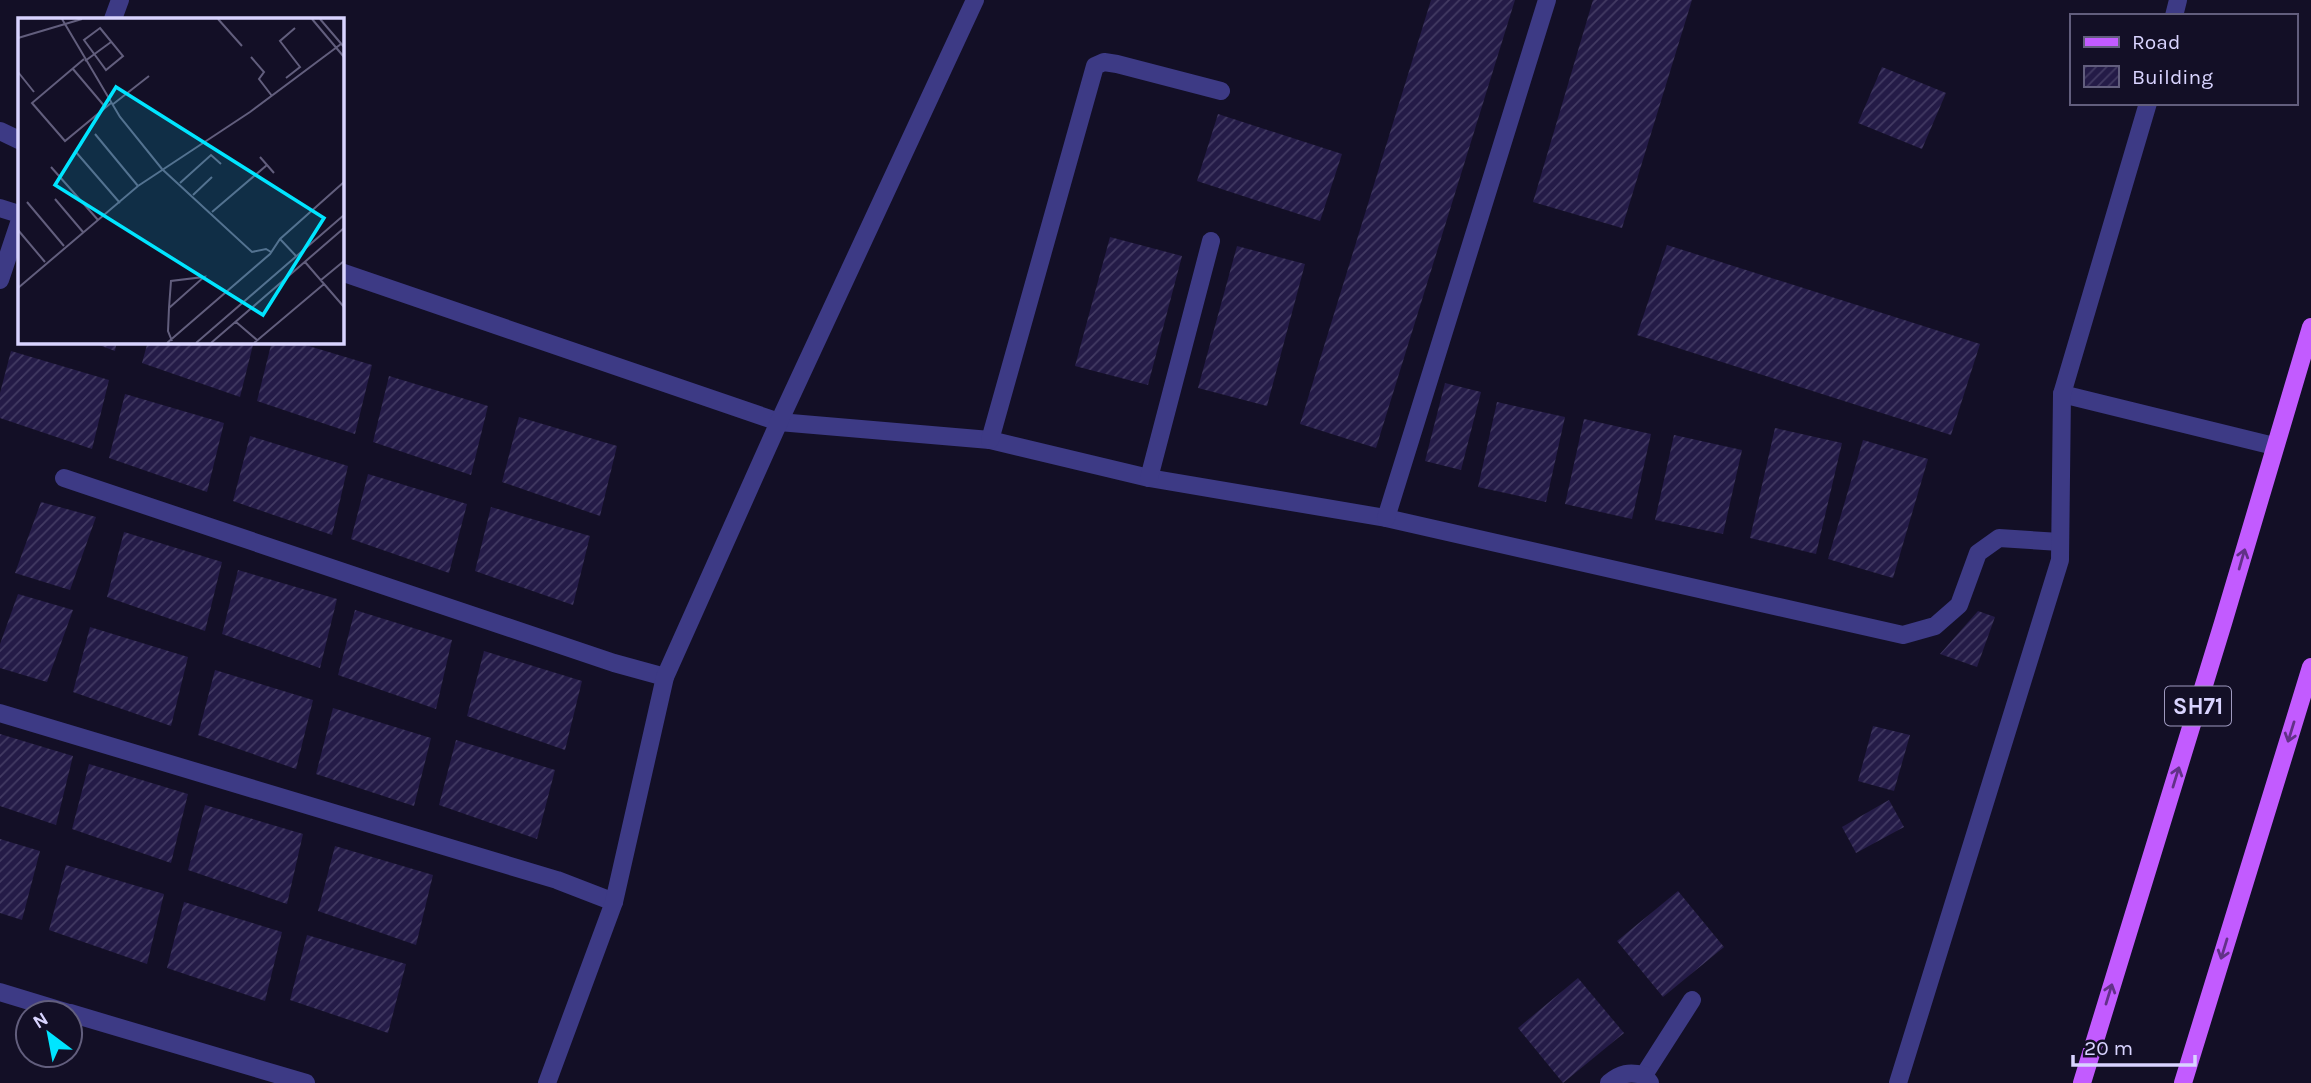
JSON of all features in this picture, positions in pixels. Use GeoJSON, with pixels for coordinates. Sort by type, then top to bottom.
{"type":"FeatureCollection","features":[{"type":"Feature","properties":{"kind":"main road","name":"SH71"},"geometry":{"type":"LineString","coordinates":[[2082,1083],[2311,327]]}},
{"type":"Feature","properties":{"kind":"main road"},"geometry":{"type":"LineString","coordinates":[[2183,1083],[2311,667]]}},
{"type":"Feature","properties":{"kind":"street"},"geometry":{"type":"LineString","coordinates":[[113,18],[120,0]]}},
{"type":"Feature","properties":{"kind":"street"},"geometry":{"type":"LineString","coordinates":[[547,1083],[614,902],[665,677],[779,422],[975,0]]}},
{"type":"Feature","properties":{"kind":"street"},"geometry":{"type":"LineString","coordinates":[[1386,518],[1547,0]]}},
{"type":"Feature","properties":{"kind":"street"},"geometry":{"type":"LineString","coordinates":[[990,440],[1095,66],[1104,62],[1117,64],[1221,91]]}},
{"type":"Feature","properties":{"kind":"street"},"geometry":{"type":"LineString","coordinates":[[1898,1083],[2060,560],[2062,394],[2147,105]]}},
{"type":"Feature","properties":{"kind":"street"},"geometry":{"type":"LineString","coordinates":[[0,131],[18,140]]}},
{"type":"Feature","properties":{"kind":"street"},"geometry":{"type":"LineString","coordinates":[[0,208],[18,214]]}},
{"type":"Feature","properties":{"kind":"street"},"geometry":{"type":"LineString","coordinates":[[0,280],[18,226]]}},
{"type":"Feature","properties":{"kind":"street"},"geometry":{"type":"LineString","coordinates":[[1149,478],[1212,241]]}},
{"type":"Feature","properties":{"kind":"street"},"geometry":{"type":"LineString","coordinates":[[343,273],[779,422],[990,440],[1149,478],[1386,518],[1903,635],[1935,625],[1959,606],[1978,554],[1999,538],[2060,542]]}},
{"type":"Feature","properties":{"kind":"street"},"geometry":{"type":"LineString","coordinates":[[2062,394],[2274,446]]}},
{"type":"Feature","properties":{"kind":"street"},"geometry":{"type":"LineString","coordinates":[[64,478],[614,663],[665,677]]}},
{"type":"Feature","properties":{"kind":"street"},"geometry":{"type":"LineString","coordinates":[[0,713],[557,880],[614,902]]}},
{"type":"Feature","properties":{"kind":"street"},"geometry":{"type":"LineString","coordinates":[[0,992],[23,999]]}},
{"type":"Feature","properties":{"kind":"street"},"geometry":{"type":"LineString","coordinates":[[1609,1083],[1617,1076],[1629,1072],[1647,1079],[1692,1000]]}},
{"type":"Feature","properties":{"kind":"street"},"geometry":{"type":"LineString","coordinates":[[84,1017],[306,1083]]}},
{"type":"Feature","properties":{"kind":"building"},"geometry":{"type":"Polygon","coordinates":[[[1431,0],[1515,0],[1376,448],[1300,424],[1431,0]]]}},
{"type":"Feature","properties":{"kind":"building"},"geometry":{"type":"Polygon","coordinates":[[[1593,0],[1692,0],[1622,228],[1533,202],[1593,0]]]}},
{"type":"Feature","properties":{"kind":"building"},"geometry":{"type":"Polygon","coordinates":[[[1882,67],[1946,93],[1922,149],[1858,123],[1882,67]]]}},
{"type":"Feature","properties":{"kind":"building"},"geometry":{"type":"Polygon","coordinates":[[[1218,114],[1342,154],[1320,221],[1197,181],[1218,114]]]}},
{"type":"Feature","properties":{"kind":"building"},"geometry":{"type":"Polygon","coordinates":[[[1110,237],[1182,256],[1148,385],[1075,366],[1110,237]]]}},
{"type":"Feature","properties":{"kind":"building"},"geometry":{"type":"Polygon","coordinates":[[[1667,245],[1980,344],[1951,435],[1637,335],[1667,245]]]}},
{"type":"Feature","properties":{"kind":"building"},"geometry":{"type":"Polygon","coordinates":[[[1237,246],[1305,264],[1267,406],[1198,388],[1237,246]]]}},
{"type":"Feature","properties":{"kind":"building"},"geometry":{"type":"Polygon","coordinates":[[[93,343],[117,343],[115,351],[93,343]]]}},
{"type":"Feature","properties":{"kind":"building"},"geometry":{"type":"Polygon","coordinates":[[[147,343],[254,343],[240,397],[142,363],[147,343]]]}},
{"type":"Feature","properties":{"kind":"building"},"geometry":{"type":"Polygon","coordinates":[[[272,343],[299,343],[372,365],[355,434],[257,401],[272,343]]]}},
{"type":"Feature","properties":{"kind":"building"},"geometry":{"type":"Polygon","coordinates":[[[11,351],[109,380],[92,449],[0,418],[0,393],[11,351]]]}},
{"type":"Feature","properties":{"kind":"building"},"geometry":{"type":"Polygon","coordinates":[[[389,376],[488,406],[471,475],[373,442],[389,376]]]}},
{"type":"Feature","properties":{"kind":"building"},"geometry":{"type":"Polygon","coordinates":[[[1445,383],[1481,392],[1461,470],[1425,461],[1445,383]]]}},
{"type":"Feature","properties":{"kind":"building"},"geometry":{"type":"Polygon","coordinates":[[[125,394],[224,423],[207,492],[109,458],[125,394]]]}},
{"type":"Feature","properties":{"kind":"building"},"geometry":{"type":"Polygon","coordinates":[[[1497,402],[1565,417],[1546,502],[1478,487],[1497,402]]]}},
{"type":"Feature","properties":{"kind":"building"},"geometry":{"type":"Polygon","coordinates":[[[519,417],[617,446],[600,516],[502,482],[519,417]]]}},
{"type":"Feature","properties":{"kind":"building"},"geometry":{"type":"Polygon","coordinates":[[[1584,419],[1651,434],[1632,519],[1565,504],[1584,419]]]}},
{"type":"Feature","properties":{"kind":"building"},"geometry":{"type":"Polygon","coordinates":[[[1775,428],[1842,443],[1816,554],[1750,538],[1775,428]]]}},
{"type":"Feature","properties":{"kind":"building"},"geometry":{"type":"Polygon","coordinates":[[[1674,435],[1742,450],[1723,534],[1655,520],[1674,435]]]}},
{"type":"Feature","properties":{"kind":"building"},"geometry":{"type":"Polygon","coordinates":[[[250,436],[348,466],[332,535],[233,501],[250,436]]]}},
{"type":"Feature","properties":{"kind":"building"},"geometry":{"type":"Polygon","coordinates":[[[1863,440],[1928,459],[1893,578],[1828,559],[1863,440]]]}},
{"type":"Feature","properties":{"kind":"building"},"geometry":{"type":"Polygon","coordinates":[[[368,474],[467,504],[449,573],[351,539],[368,474]]]}},
{"type":"Feature","properties":{"kind":"building"},"geometry":{"type":"Polygon","coordinates":[[[41,502],[96,517],[70,590],[15,573],[41,502]]]}},
{"type":"Feature","properties":{"kind":"building"},"geometry":{"type":"Polygon","coordinates":[[[491,507],[590,536],[573,605],[475,571],[491,507]]]}},
{"type":"Feature","properties":{"kind":"building"},"geometry":{"type":"Polygon","coordinates":[[[124,532],[222,562],[205,631],[107,597],[124,532]]]}},
{"type":"Feature","properties":{"kind":"building"},"geometry":{"type":"Polygon","coordinates":[[[238,570],[337,599],[320,668],[222,634],[238,570]]]}},
{"type":"Feature","properties":{"kind":"building"},"geometry":{"type":"Polygon","coordinates":[[[18,594],[73,610],[47,682],[0,668],[0,644],[18,594]]]}},
{"type":"Feature","properties":{"kind":"building"},"geometry":{"type":"Polygon","coordinates":[[[355,610],[452,640],[436,709],[338,675],[355,610]]]}},
{"type":"Feature","properties":{"kind":"building"},"geometry":{"type":"Polygon","coordinates":[[[1978,611],[1995,617],[1977,667],[1940,654],[1978,611]]]}},
{"type":"Feature","properties":{"kind":"building"},"geometry":{"type":"Polygon","coordinates":[[[90,627],[188,657],[171,726],[73,692],[90,627]]]}},
{"type":"Feature","properties":{"kind":"building"},"geometry":{"type":"Polygon","coordinates":[[[484,651],[582,681],[565,750],[467,716],[484,651]]]}},
{"type":"Feature","properties":{"kind":"building"},"geometry":{"type":"Polygon","coordinates":[[[215,670],[313,700],[296,769],[198,735],[215,670]]]}},
{"type":"Feature","properties":{"kind":"building"},"geometry":{"type":"Polygon","coordinates":[[[333,708],[431,738],[414,806],[316,774],[333,708]]]}},
{"type":"Feature","properties":{"kind":"building"},"geometry":{"type":"Polygon","coordinates":[[[1873,726],[1910,735],[1894,791],[1858,781],[1873,726]]]}},
{"type":"Feature","properties":{"kind":"building"},"geometry":{"type":"Polygon","coordinates":[[[0,734],[73,756],[56,825],[0,806],[0,734]]]}},
{"type":"Feature","properties":{"kind":"building"},"geometry":{"type":"Polygon","coordinates":[[[456,740],[555,770],[537,839],[439,805],[456,740]]]}},
{"type":"Feature","properties":{"kind":"building"},"geometry":{"type":"Polygon","coordinates":[[[89,764],[188,794],[171,863],[72,829],[89,764]]]}},
{"type":"Feature","properties":{"kind":"building"},"geometry":{"type":"Polygon","coordinates":[[[1889,800],[1904,827],[1856,853],[1842,827],[1889,800]]]}},
{"type":"Feature","properties":{"kind":"building"},"geometry":{"type":"Polygon","coordinates":[[[205,805],[303,834],[287,904],[188,870],[205,805]]]}},
{"type":"Feature","properties":{"kind":"building"},"geometry":{"type":"Polygon","coordinates":[[[0,839],[40,851],[22,920],[0,913],[0,839]]]}},
{"type":"Feature","properties":{"kind":"building"},"geometry":{"type":"Polygon","coordinates":[[[335,846],[433,875],[416,945],[318,911],[335,846]]]}},
{"type":"Feature","properties":{"kind":"building"},"geometry":{"type":"Polygon","coordinates":[[[66,865],[164,894],[147,964],[49,930],[66,865]]]}},
{"type":"Feature","properties":{"kind":"building"},"geometry":{"type":"Polygon","coordinates":[[[1678,891],[1724,947],[1663,997],[1617,941],[1678,891]]]}},
{"type":"Feature","properties":{"kind":"building"},"geometry":{"type":"Polygon","coordinates":[[[184,902],[282,932],[265,1001],[167,968],[184,902]]]}},
{"type":"Feature","properties":{"kind":"building"},"geometry":{"type":"Polygon","coordinates":[[[307,935],[406,964],[388,1033],[290,1000],[307,935]]]}},
{"type":"Feature","properties":{"kind":"building"},"geometry":{"type":"Polygon","coordinates":[[[1578,978],[1624,1033],[1563,1083],[1518,1028],[1578,978]]]}}]}
